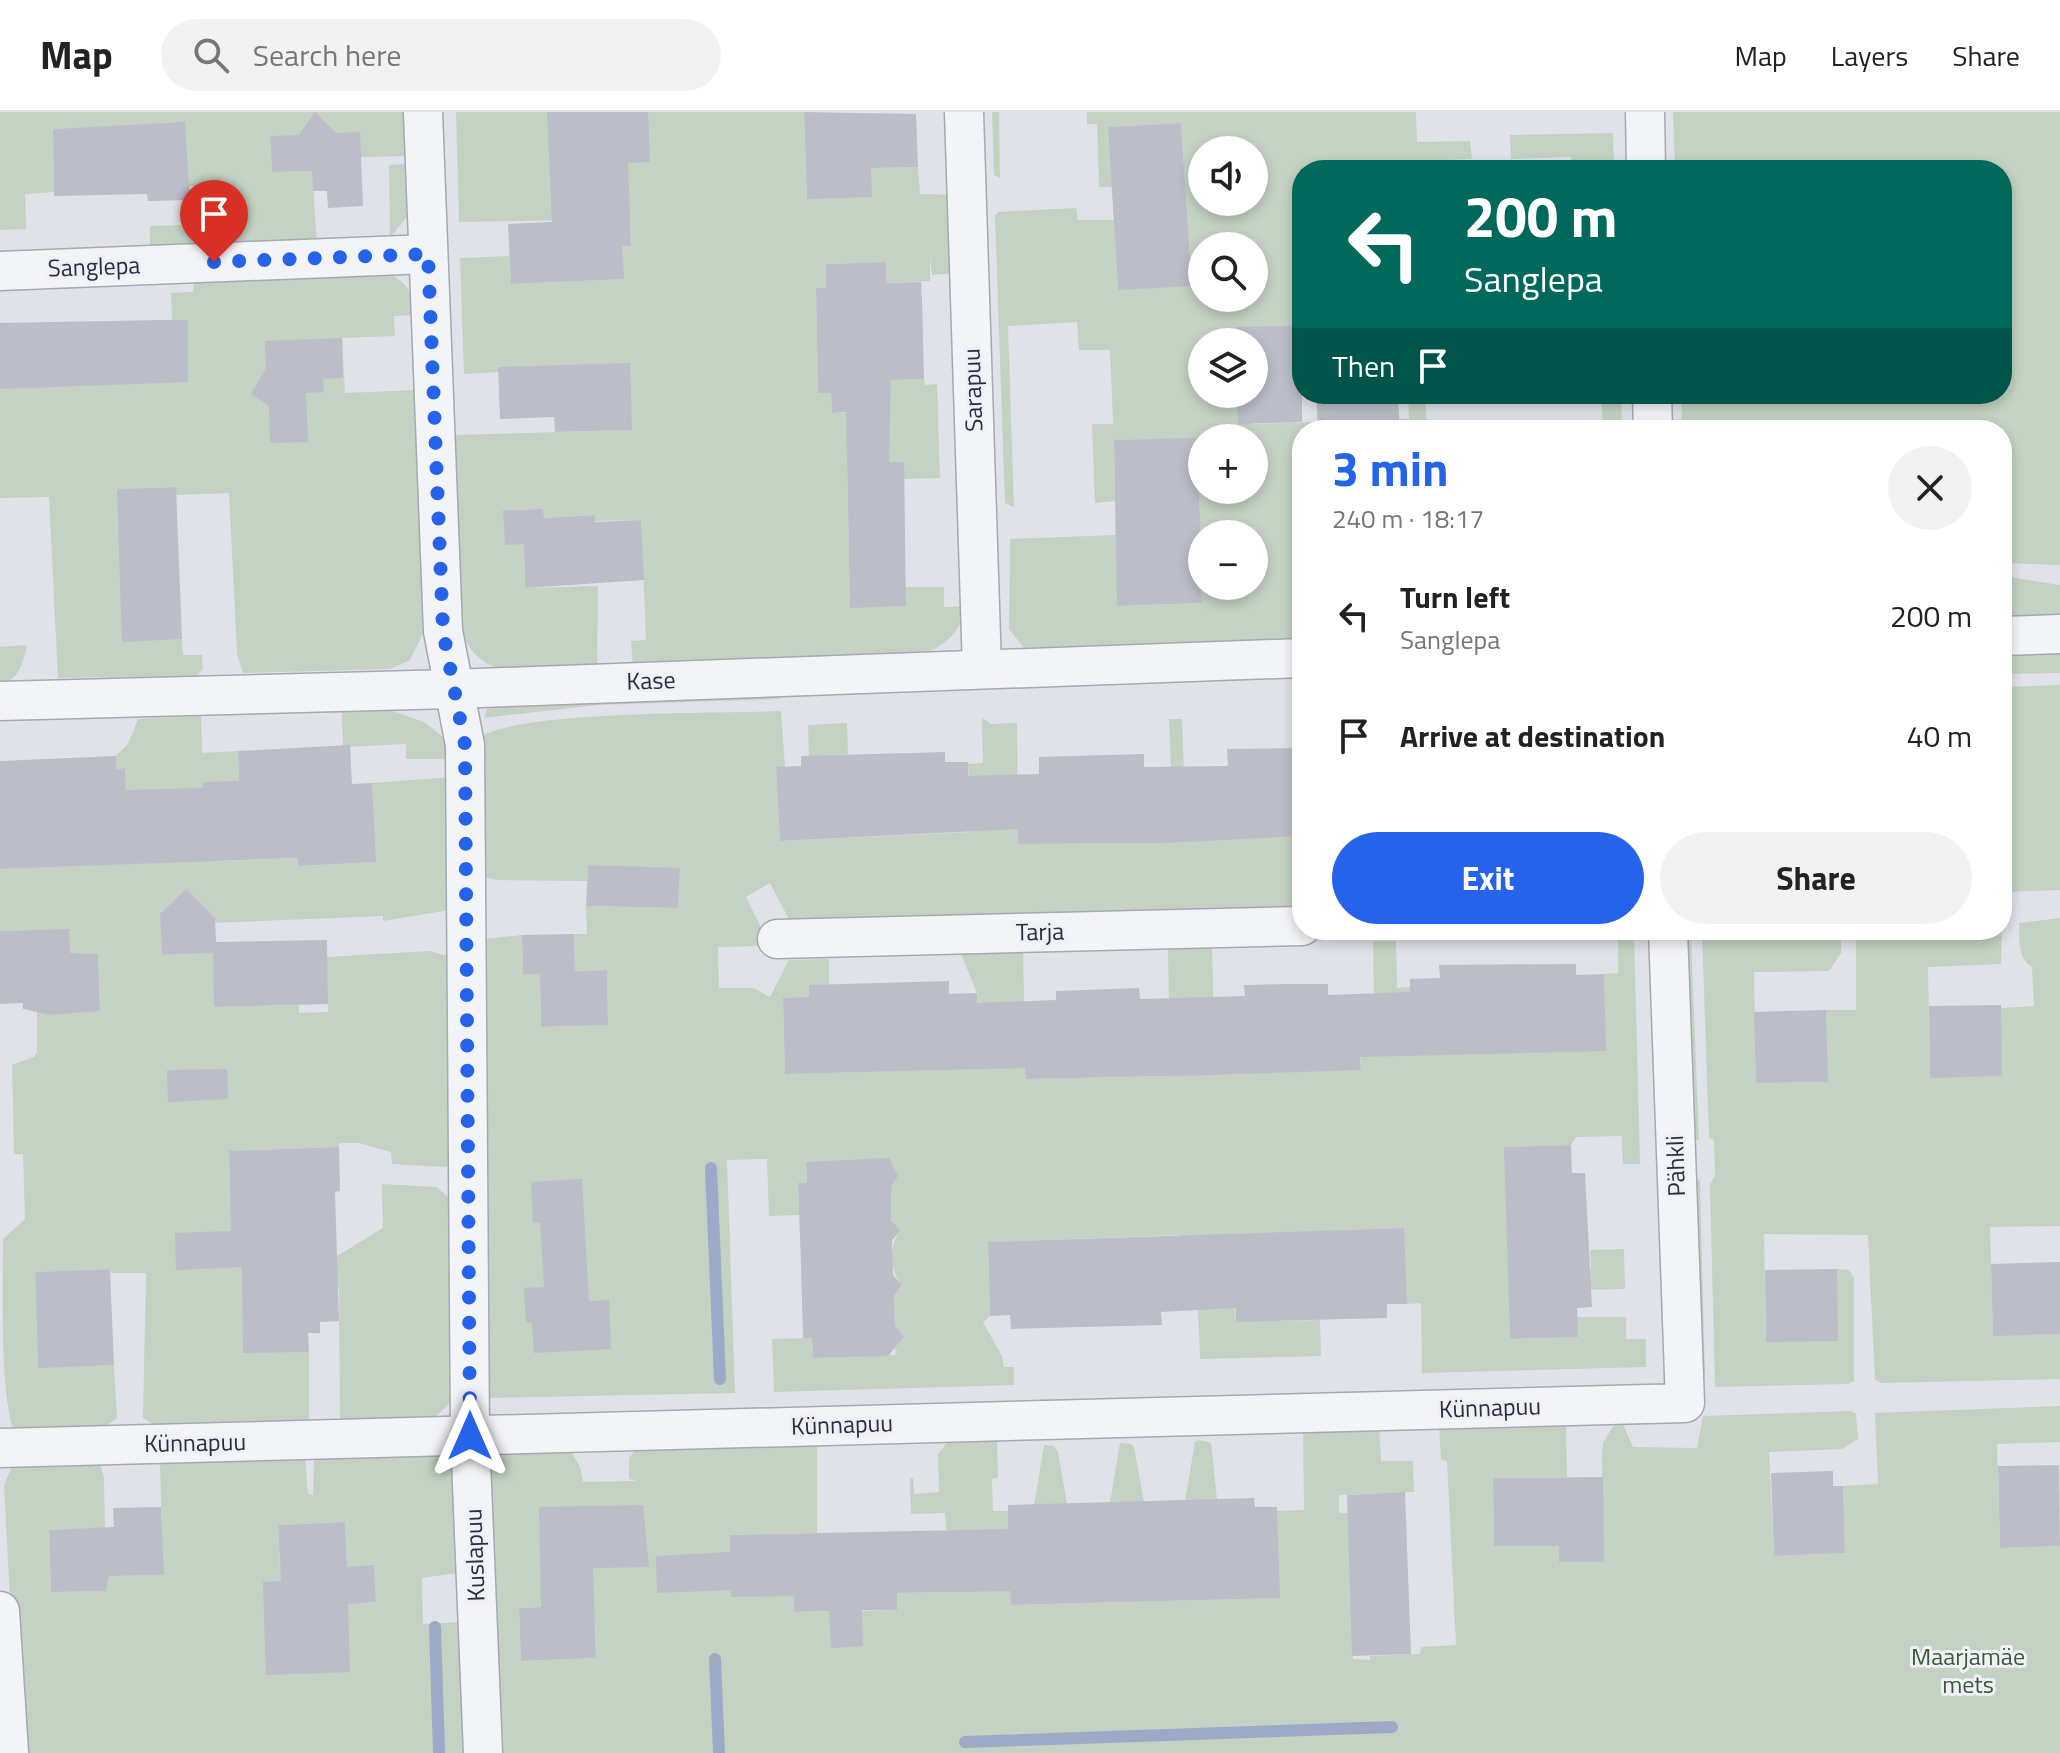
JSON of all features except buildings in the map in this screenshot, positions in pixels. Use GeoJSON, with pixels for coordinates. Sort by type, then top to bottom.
{"type":"FeatureCollection","features":[{"type":"Feature","properties":{"kind":"street","name":"Kuslapuu"},"geometry":{"type":"LineString","coordinates":[[423,112],[443,631],[465,745],[470,1436],[483,1753]]}},
{"type":"Feature","properties":{"kind":"street","name":"Sarapuu"},"geometry":{"type":"LineString","coordinates":[[964,112],[982,668]]}},
{"type":"Feature","properties":{"kind":"street"},"geometry":{"type":"LineString","coordinates":[[1645,112],[1646,160]]}},
{"type":"Feature","properties":{"kind":"street","name":"Sanglepa"},"geometry":{"type":"LineString","coordinates":[[0,271],[428,254]]}},
{"type":"Feature","properties":{"kind":"street"},"geometry":{"type":"LineString","coordinates":[[2012,636],[2060,634]]}},
{"type":"Feature","properties":{"kind":"street","name":"Kase"},"geometry":{"type":"LineString","coordinates":[[0,701],[452,689],[1292,658]]}},
{"type":"Feature","properties":{"kind":"street","name":"Tarja"},"geometry":{"type":"LineString","coordinates":[[777,939],[1292,926]]}},
{"type":"Feature","properties":{"kind":"street","name":"Pähkli"},"geometry":{"type":"LineString","coordinates":[[1668,940],[1685,1403]]}},
{"type":"Feature","properties":{"kind":"street","name":"Künnapuu"},"geometry":{"type":"LineString","coordinates":[[0,1448],[1685,1403]]}},
{"type":"Feature","properties":{"kind":"street"},"geometry":{"type":"LineString","coordinates":[[0,1611],[9,1753]]}},
{"type":"Feature","properties":{"kind":"green space"},"geometry":{"type":"Polygon","coordinates":[[[0,112],[406,112],[408,156],[361,157],[329,134],[323,119],[312,119],[305,127],[306,135],[270,137],[272,172],[312,171],[317,244],[150,249],[150,226],[208,224],[206,186],[189,186],[185,123],[53,129],[54,192],[25,194],[26,229],[0,230],[0,112]]]}},
{"type":"Feature","properties":{"kind":"green space"},"geometry":{"type":"Polygon","coordinates":[[[456,112],[804,112],[807,198],[871,197],[871,168],[918,167],[920,194],[954,195],[956,273],[932,275],[930,255],[930,281],[886,283],[885,262],[826,264],[827,288],[816,288],[818,392],[831,393],[832,413],[890,411],[891,380],[924,379],[925,385],[937,384],[940,478],[904,479],[903,462],[847,463],[850,607],[906,606],[906,587],[944,587],[944,607],[967,606],[958,628],[947,640],[927,652],[633,669],[631,641],[646,640],[641,520],[595,521],[595,515],[544,518],[543,509],[504,510],[505,544],[524,544],[525,588],[598,586],[597,670],[537,674],[498,668],[482,660],[469,646],[461,626],[454,435],[631,430],[498,367],[498,372],[464,374],[460,258],[510,256],[511,284],[623,279],[622,246],[631,245],[630,219],[459,222],[456,112]]]}},
{"type":"Feature","properties":{"kind":"green space"},"geometry":{"type":"Polygon","coordinates":[[[992,112],[999,112],[1000,178],[994,175],[992,112]]]}},
{"type":"Feature","properties":{"kind":"green space"},"geometry":{"type":"Polygon","coordinates":[[[1087,112],[1416,112],[1417,142],[1470,141],[1472,159],[1292,160],[1292,325],[1188,328],[1188,408],[1244,408],[1253,424],[1188,424],[1188,439],[1114,440],[1115,501],[1095,503],[1092,424],[1113,424],[1110,350],[1079,350],[1077,322],[1008,326],[1014,507],[1005,503],[995,216],[998,212],[1076,208],[1078,220],[1114,220],[1118,290],[1188,285],[1188,312],[1268,312],[1268,232],[1188,232],[1181,123],[1108,127],[1112,187],[1099,187],[1097,124],[1087,124],[1087,112]]]}},
{"type":"Feature","properties":{"kind":"green space"},"geometry":{"type":"Polygon","coordinates":[[[1673,112],[2060,112],[2060,565],[2012,563],[2012,420],[1682,420],[1681,404],[2012,404],[2012,160],[1675,160],[1673,112]]]}},
{"type":"Feature","properties":{"kind":"green space"},"geometry":{"type":"Polygon","coordinates":[[[1613,133],[1614,160],[1571,160],[1571,157],[1511,159],[1510,135],[1613,133]]]}},
{"type":"Feature","properties":{"kind":"green space"},"geometry":{"type":"Polygon","coordinates":[[[409,164],[409,214],[390,238],[389,165],[409,164]]]}},
{"type":"Feature","properties":{"kind":"green space"},"geometry":{"type":"Polygon","coordinates":[[[384,273],[398,279],[407,288],[414,315],[394,316],[395,336],[342,338],[345,393],[417,390],[426,627],[410,660],[390,669],[243,673],[237,654],[229,493],[176,495],[175,487],[118,489],[182,639],[183,655],[202,655],[203,669],[196,676],[58,678],[49,497],[0,498],[0,389],[188,320],[172,320],[171,293],[193,292],[194,281],[384,273]]]}},
{"type":"Feature","properties":{"kind":"green space"},"geometry":{"type":"Polygon","coordinates":[[[1408,404],[1426,404],[1426,420],[1400,420],[1409,419],[1408,404]]]}},
{"type":"Feature","properties":{"kind":"green space"},"geometry":{"type":"Polygon","coordinates":[[[1602,404],[1621,404],[1622,420],[1602,420],[1602,404]]]}},
{"type":"Feature","properties":{"kind":"green space"},"geometry":{"type":"Polygon","coordinates":[[[1292,423],[1292,638],[1024,648],[1009,629],[1010,539],[1116,535],[1118,606],[1202,603],[1202,600],[1268,600],[1268,520],[1200,520],[1200,504],[1268,504],[1268,424],[1253,424],[1292,423]]]}},
{"type":"Feature","properties":{"kind":"green space"},"geometry":{"type":"Polygon","coordinates":[[[2012,578],[2060,585],[2060,616],[2012,618],[2012,578]]]}},
{"type":"Feature","properties":{"kind":"green space"},"geometry":{"type":"Polygon","coordinates":[[[27,645],[16,675],[0,682],[0,647],[27,645]]]}},
{"type":"Feature","properties":{"kind":"green space"},"geometry":{"type":"Polygon","coordinates":[[[2060,651],[2060,673],[2012,674],[2012,653],[2060,651]]]}},
{"type":"Feature","properties":{"kind":"green space"},"geometry":{"type":"Polygon","coordinates":[[[2060,685],[2060,890],[2012,892],[2012,687],[2060,685]]]}},
{"type":"Feature","properties":{"kind":"green space"},"geometry":{"type":"Polygon","coordinates":[[[780,693],[780,699],[597,705],[484,718],[487,709],[496,706],[780,693]]]}},
{"type":"Feature","properties":{"kind":"green space"},"geometry":{"type":"Polygon","coordinates":[[[389,710],[424,722],[447,740],[450,759],[406,759],[406,744],[343,747],[342,712],[389,710]]]}},
{"type":"Feature","properties":{"kind":"green space"},"geometry":{"type":"Polygon","coordinates":[[[781,711],[785,767],[776,768],[780,841],[971,832],[968,764],[983,763],[982,718],[991,724],[1017,723],[1018,844],[1164,843],[1171,769],[1169,719],[1182,719],[1185,797],[1206,839],[1292,836],[1292,909],[791,923],[770,883],[746,897],[764,933],[765,946],[718,947],[719,988],[754,988],[770,997],[789,960],[829,959],[829,985],[809,997],[783,999],[785,1074],[979,1069],[977,993],[961,954],[1023,952],[1026,1079],[1170,1076],[1168,946],[1212,946],[1215,1075],[1361,1069],[1359,1004],[1374,1003],[1373,941],[1396,941],[1397,988],[1410,987],[1605,1050],[1604,974],[1618,973],[1618,940],[1634,940],[1640,1164],[1623,1164],[1622,1136],[1576,1137],[1571,1145],[1505,1147],[1510,1339],[1577,1337],[1577,1317],[1626,1317],[1626,1339],[1646,1339],[1646,1367],[1422,1373],[1421,1303],[1407,1304],[1403,1228],[1213,1235],[1235,1308],[1236,1322],[1280,1306],[1281,1321],[1320,1320],[1321,1356],[1200,1359],[1198,1305],[1181,1306],[1178,1235],[988,1242],[990,1316],[983,1322],[1002,1356],[1004,1367],[1014,1367],[1014,1385],[774,1392],[772,1339],[812,1338],[813,1358],[896,1355],[895,1348],[904,1337],[895,1326],[894,1296],[902,1285],[892,1258],[900,1230],[891,1220],[891,1187],[898,1176],[891,1167],[806,1163],[807,1183],[798,1184],[799,1215],[769,1216],[767,1159],[727,1160],[735,1393],[489,1398],[485,1392],[483,939],[522,935],[523,974],[540,974],[541,1027],[608,1025],[607,970],[575,971],[574,934],[587,934],[586,906],[678,908],[680,869],[588,865],[587,881],[496,880],[480,876],[478,738],[501,729],[535,722],[670,713],[781,711]]]}},
{"type":"Feature","properties":{"kind":"green space"},"geometry":{"type":"Polygon","coordinates":[[[201,716],[202,753],[238,751],[239,781],[223,861],[298,858],[299,866],[375,862],[372,783],[454,777],[450,910],[383,921],[383,916],[161,925],[162,955],[213,953],[215,1007],[299,1005],[299,1013],[328,1012],[327,957],[430,951],[450,957],[453,1164],[445,1167],[392,1164],[391,1152],[359,1143],[339,1143],[339,1147],[229,1151],[230,1193],[246,1193],[276,1258],[337,1256],[383,1228],[382,1184],[437,1187],[453,1202],[454,1393],[448,1405],[433,1419],[344,1421],[340,1418],[339,1289],[243,1291],[309,1352],[309,1418],[306,1422],[159,1427],[143,1418],[146,1273],[111,1273],[110,1269],[35,1272],[38,1367],[114,1365],[117,1418],[103,1428],[21,1429],[12,1426],[4,1361],[3,1239],[25,1219],[23,1154],[14,1154],[12,1065],[34,1057],[37,1052],[37,1011],[51,1015],[100,1010],[98,954],[40,953],[40,930],[0,931],[0,869],[151,863],[126,790],[125,768],[116,769],[116,756],[128,744],[138,719],[201,716]]]}},
{"type":"Feature","properties":{"kind":"green space"},"geometry":{"type":"Polygon","coordinates":[[[847,723],[848,754],[843,755],[843,765],[809,756],[808,725],[847,723]]]}},
{"type":"Feature","properties":{"kind":"green space"},"geometry":{"type":"Polygon","coordinates":[[[2060,918],[2060,1226],[1990,1227],[1993,1335],[2060,1334],[2060,1379],[1882,1383],[1875,1380],[1868,1235],[1764,1234],[1766,1342],[1837,1269],[1849,1270],[1854,1278],[1854,1381],[1848,1384],[1715,1387],[1710,1184],[1715,1176],[1714,1140],[1709,1138],[1702,940],[1841,940],[1841,953],[1829,971],[1754,972],[1756,1083],[1827,1082],[1826,1010],[1856,1010],[1856,940],[2002,940],[2001,964],[1928,967],[1930,1077],[2001,1076],[2001,1008],[2034,1006],[2032,967],[2022,954],[2019,923],[2060,918]]]}},
{"type":"Feature","properties":{"kind":"green space"},"geometry":{"type":"Polygon","coordinates":[[[1691,940],[1699,1140],[1693,1140],[1687,953],[1691,940]]]}},
{"type":"Feature","properties":{"kind":"green space"},"geometry":{"type":"Polygon","coordinates":[[[1700,1179],[1705,1376],[1699,1368],[1695,1183],[1700,1179]]]}},
{"type":"Feature","properties":{"kind":"green space"},"geometry":{"type":"Polygon","coordinates":[[[1624,1249],[1625,1289],[1577,1290],[1576,1269],[1591,1268],[1590,1250],[1624,1249]]]}},
{"type":"Feature","properties":{"kind":"green space","name":"Maarjamäe mets"},"geometry":{"type":"Polygon","coordinates":[[[2060,1406],[2060,1442],[1997,1444],[2000,1548],[2060,1546],[2060,1753],[494,1753],[487,1468],[494,1460],[513,1452],[570,1450],[580,1467],[583,1482],[636,1481],[629,1479],[629,1458],[637,1448],[817,1444],[817,1533],[730,1535],[731,1596],[794,1596],[795,1612],[897,1610],[897,1593],[960,1592],[958,1530],[946,1530],[945,1513],[911,1514],[910,1478],[913,1478],[914,1494],[939,1492],[938,1454],[949,1440],[997,1437],[998,1478],[992,1479],[993,1511],[1008,1511],[1011,1605],[1279,1598],[1277,1511],[1304,1510],[1303,1428],[1379,1425],[1381,1461],[1413,1461],[1414,1492],[1339,1495],[1339,1513],[1348,1513],[1353,1659],[1370,1660],[1370,1656],[1420,1654],[1421,1647],[1456,1645],[1447,1461],[1441,1460],[1439,1424],[1566,1420],[1567,1477],[1493,1478],[1494,1546],[1559,1546],[1559,1562],[1603,1562],[1603,1443],[1617,1420],[1621,1420],[1633,1447],[1697,1448],[1703,1416],[1851,1411],[1856,1414],[1858,1439],[1842,1449],[1769,1452],[1774,1556],[1845,1553],[1843,1486],[1878,1484],[1875,1413],[2060,1406]],[[554,1606],[519,1608],[521,1661],[596,1658],[595,1620],[555,1621],[554,1606]]]}},
{"type":"Feature","properties":{"kind":"green space"},"geometry":{"type":"Polygon","coordinates":[[[1195,1442],[1211,1443],[1218,1509],[1185,1501],[1195,1442]]]}},
{"type":"Feature","properties":{"kind":"green space"},"geometry":{"type":"Polygon","coordinates":[[[1120,1443],[1134,1447],[1144,1502],[1110,1503],[1120,1443]]]}},
{"type":"Feature","properties":{"kind":"green space"},"geometry":{"type":"Polygon","coordinates":[[[1044,1445],[1054,1446],[1058,1452],[1067,1504],[1034,1505],[1044,1445]]]}},
{"type":"Feature","properties":{"kind":"green space"},"geometry":{"type":"Polygon","coordinates":[[[434,1455],[454,1467],[457,1573],[422,1578],[423,1624],[462,1622],[473,1753],[18,1753],[4,1485],[12,1466],[100,1463],[104,1478],[105,1528],[49,1530],[51,1592],[105,1591],[109,1576],[163,1575],[160,1462],[305,1458],[308,1494],[313,1495],[314,1458],[434,1455]],[[345,1522],[278,1525],[280,1571],[305,1570],[282,1606],[376,1602],[374,1566],[347,1567],[345,1522]]]}},
{"type":"Feature","properties":{"kind":"waterway"},"geometry":{"type":"LineString","coordinates":[[711,1168],[720,1379]]}},
{"type":"Feature","properties":{"kind":"waterway"},"geometry":{"type":"LineString","coordinates":[[435,1627],[439,1753]]}},
{"type":"Feature","properties":{"kind":"waterway"},"geometry":{"type":"LineString","coordinates":[[715,1659],[719,1753]]}},
{"type":"Feature","properties":{"kind":"waterway"},"geometry":{"type":"LineString","coordinates":[[965,1742],[1392,1727]]}},
{"type":"Feature","properties":{"kind":"route"},"geometry":{"type":"LineString","coordinates":[[214,262],[428,254],[443,631],[465,745],[470,1436]]}}]}
